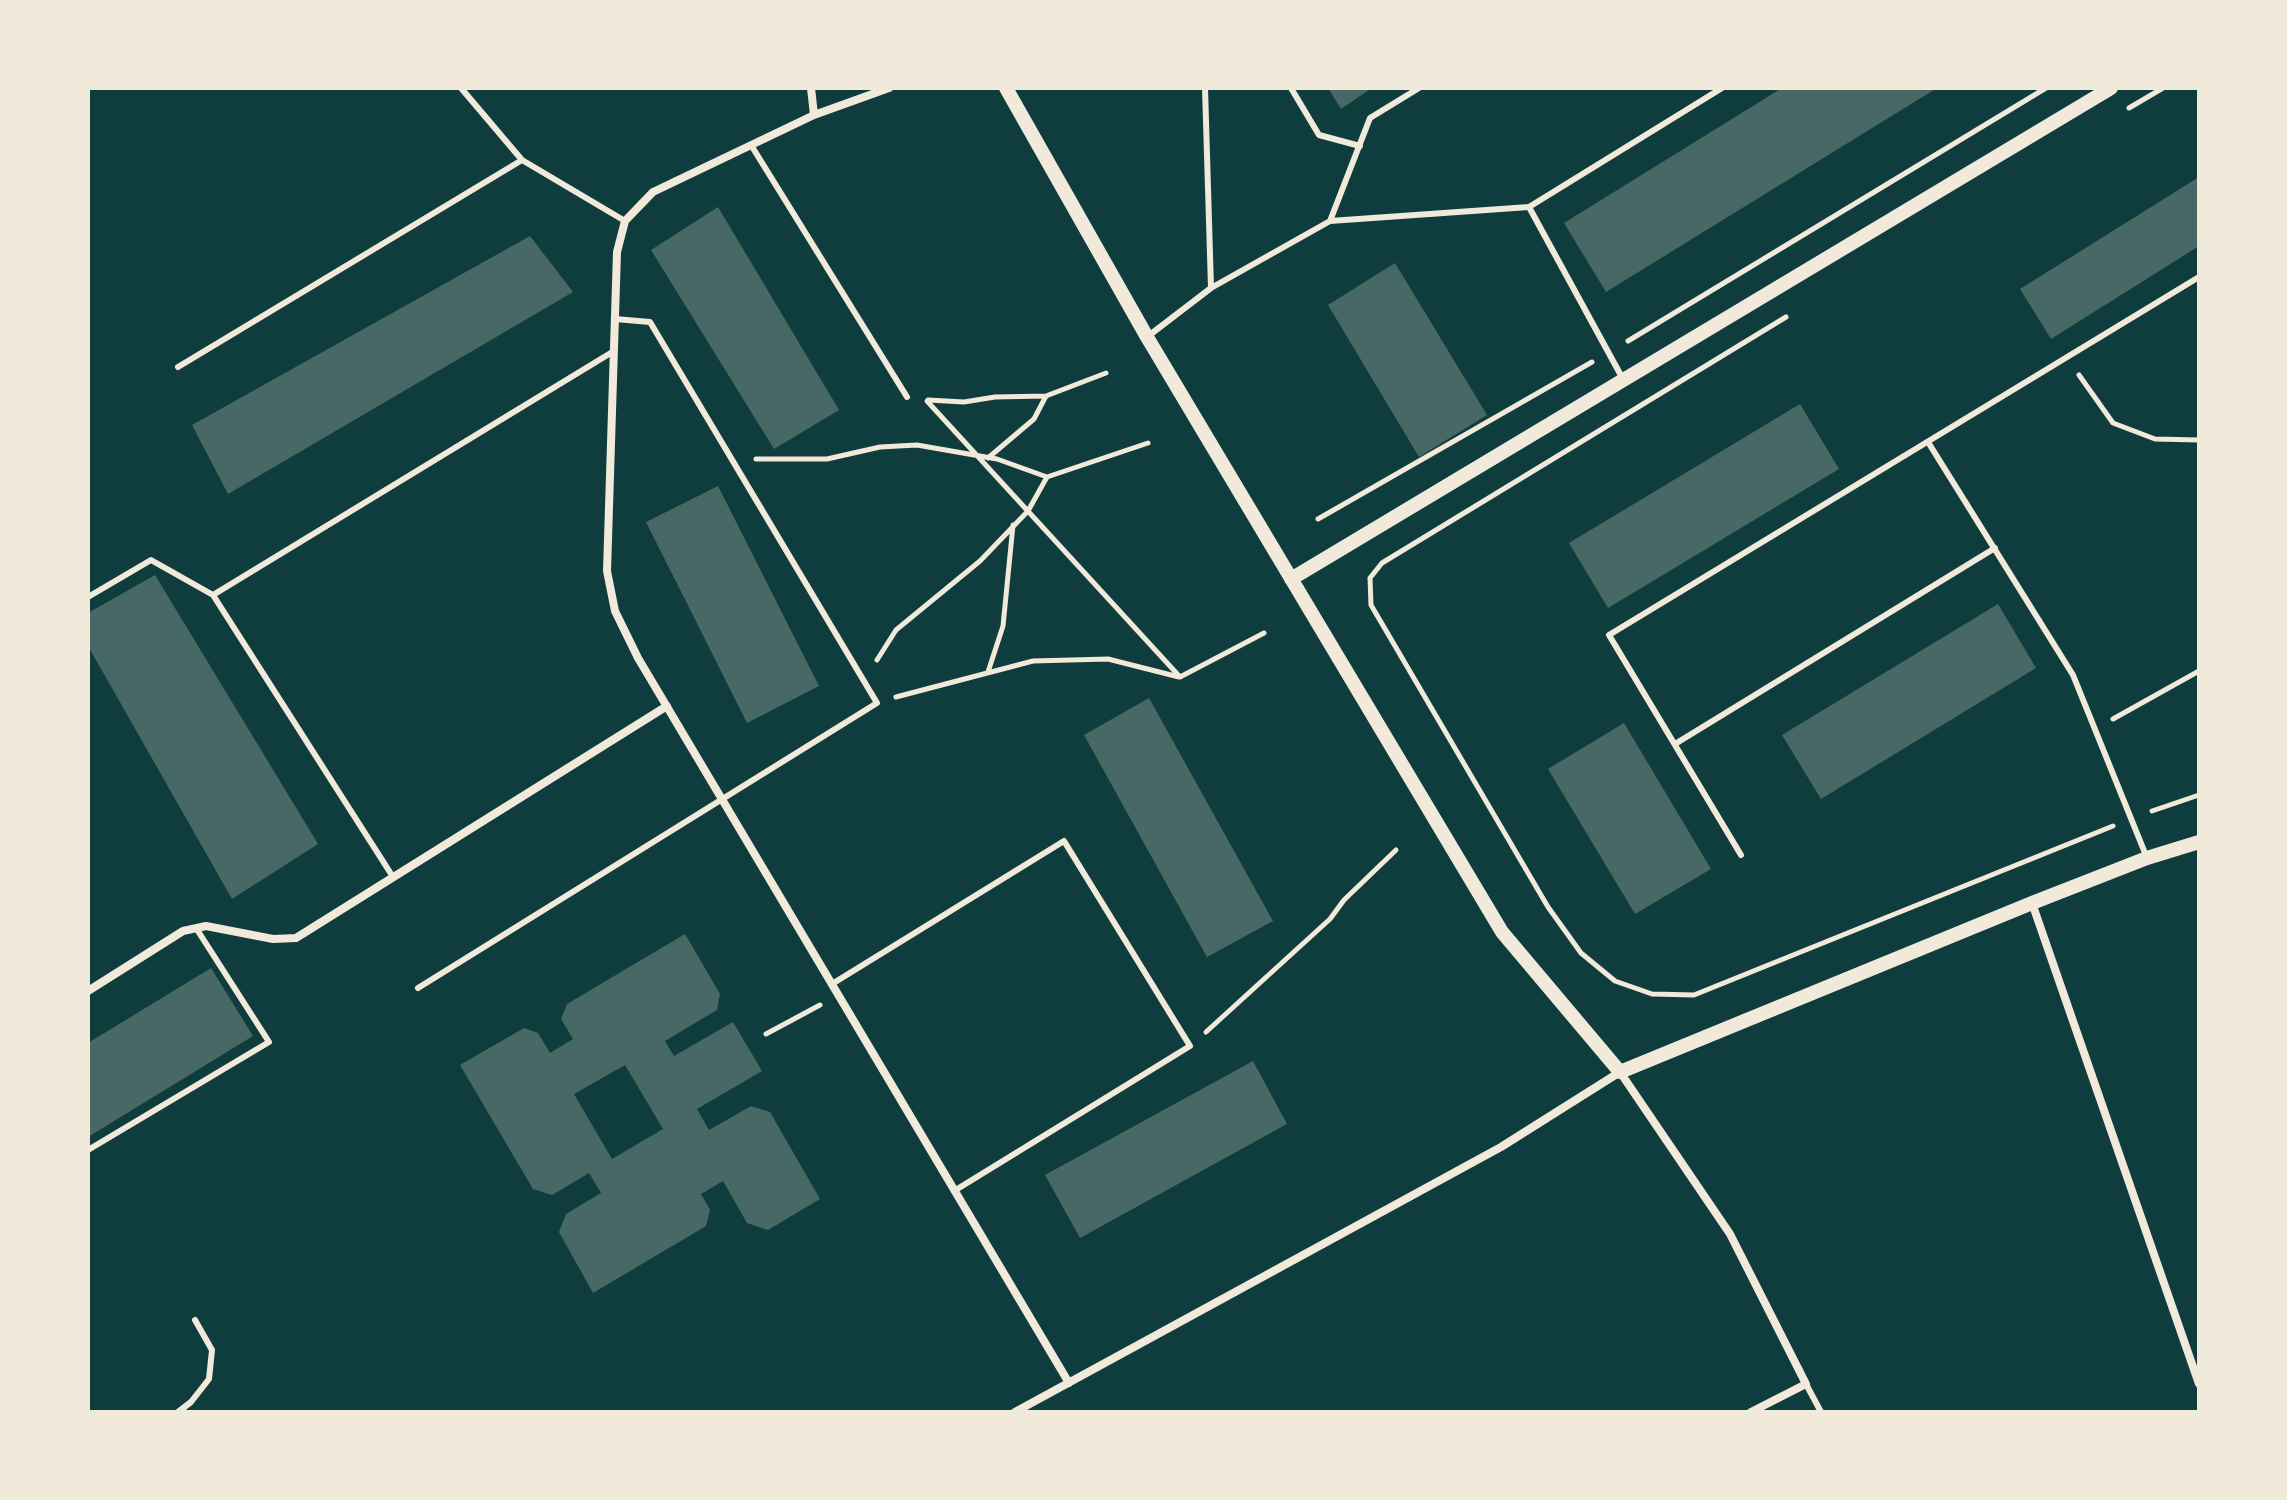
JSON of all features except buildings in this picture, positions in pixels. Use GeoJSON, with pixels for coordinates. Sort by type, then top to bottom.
{"type":"FeatureCollection","features":[{"type":"Feature","properties":{"kind":"street"},"geometry":{"type":"LineString","coordinates":[[811,88],[814,115]]}},
{"type":"Feature","properties":{"kind":"street"},"geometry":{"type":"LineString","coordinates":[[889,88],[814,115],[653,192],[625,221],[617,252],[607,571],[615,611],[667,706],[1069,1383]]}},
{"type":"Feature","properties":{"kind":"street"},"geometry":{"type":"LineString","coordinates":[[1006,88],[1147,337],[1502,932],[1620,1072],[1730,1234],[1806,1384],[1751,1412]]}},
{"type":"Feature","properties":{"kind":"street"},"geometry":{"type":"LineString","coordinates":[[1291,579],[2111,88]]}},
{"type":"Feature","properties":{"kind":"street"},"geometry":{"type":"LineString","coordinates":[[88,991],[183,931],[206,926],[273,939],[296,938],[667,706]]}},
{"type":"Feature","properties":{"kind":"street"},"geometry":{"type":"LineString","coordinates":[[1015,1412],[1501,1147],[1620,1072],[2032,903],[2147,858],[2199,842]]}},
{"type":"Feature","properties":{"kind":"street"},"geometry":{"type":"LineString","coordinates":[[2032,903],[2199,1384]]}},
{"type":"Feature","properties":{"kind":"lane"},"geometry":{"type":"LineString","coordinates":[[461,88],[522,160],[625,221]]}},
{"type":"Feature","properties":{"kind":"lane"},"geometry":{"type":"LineString","coordinates":[[1205,88],[1211,288]]}},
{"type":"Feature","properties":{"kind":"lane"},"geometry":{"type":"LineString","coordinates":[[1291,88],[1319,135],[1360,146]]}},
{"type":"Feature","properties":{"kind":"lane"},"geometry":{"type":"LineString","coordinates":[[1330,221],[1370,118],[1419,88]]}},
{"type":"Feature","properties":{"kind":"lane"},"geometry":{"type":"LineString","coordinates":[[1147,337],[1211,288],[1330,221],[1529,207],[1722,88]]}},
{"type":"Feature","properties":{"kind":"lane"},"geometry":{"type":"LineString","coordinates":[[751,145],[907,397]]}},
{"type":"Feature","properties":{"kind":"lane"},"geometry":{"type":"LineString","coordinates":[[178,367],[522,160]]}},
{"type":"Feature","properties":{"kind":"lane"},"geometry":{"type":"LineString","coordinates":[[1529,207],[1624,382]]}},
{"type":"Feature","properties":{"kind":"lane"},"geometry":{"type":"LineString","coordinates":[[1741,855],[1609,635],[2199,277]]}},
{"type":"Feature","properties":{"kind":"lane"},"geometry":{"type":"LineString","coordinates":[[418,988],[877,703],[650,322],[615,319]]}},
{"type":"Feature","properties":{"kind":"lane"},"geometry":{"type":"LineString","coordinates":[[213,595],[614,351]]}},
{"type":"Feature","properties":{"kind":"lane"},"geometry":{"type":"LineString","coordinates":[[1928,442],[2061,652],[2147,858]]}},
{"type":"Feature","properties":{"kind":"lane"},"geometry":{"type":"LineString","coordinates":[[1675,744],[1995,548]]}},
{"type":"Feature","properties":{"kind":"lane"},"geometry":{"type":"LineString","coordinates":[[88,597],[151,560],[213,595],[393,877]]}},
{"type":"Feature","properties":{"kind":"lane"},"geometry":{"type":"LineString","coordinates":[[832,984],[1064,841],[1190,1046],[954,1191]]}},
{"type":"Feature","properties":{"kind":"lane"},"geometry":{"type":"LineString","coordinates":[[88,1150],[269,1042],[196,928]]}},
{"type":"Feature","properties":{"kind":"lane"},"geometry":{"type":"LineString","coordinates":[[178,1412],[191,1402],[209,1379],[212,1350],[195,1320]]}},
{"type":"Feature","properties":{"kind":"lane"},"geometry":{"type":"LineString","coordinates":[[1806,1384],[1821,1412]]}},
{"type":"Feature","properties":{"kind":"path"},"geometry":{"type":"LineString","coordinates":[[1318,519],[1608,353],[2046,88]]}},
{"type":"Feature","properties":{"kind":"path"},"geometry":{"type":"LineString","coordinates":[[2122,112],[2163,88]]}},
{"type":"Feature","properties":{"kind":"path"},"geometry":{"type":"LineString","coordinates":[[1788,316],[1382,563],[1370,578],[1371,605],[1548,907],[1581,953],[1615,981],[1652,994],[1694,995],[2199,795]]}},
{"type":"Feature","properties":{"kind":"path"},"geometry":{"type":"LineString","coordinates":[[2067,357],[2113,423],[2155,439],[2199,440]]}},
{"type":"Feature","properties":{"kind":"path"},"geometry":{"type":"LineString","coordinates":[[907,397],[964,402],[995,397],[1046,396],[1106,373]]}},
{"type":"Feature","properties":{"kind":"path"},"geometry":{"type":"LineString","coordinates":[[987,466],[988,457],[1034,419],[1046,396]]}},
{"type":"Feature","properties":{"kind":"path"},"geometry":{"type":"LineString","coordinates":[[926,400],[1180,677]]}},
{"type":"Feature","properties":{"kind":"path"},"geometry":{"type":"LineString","coordinates":[[731,458],[827,459],[880,447],[917,445],[988,457],[1047,477],[1148,443]]}},
{"type":"Feature","properties":{"kind":"path"},"geometry":{"type":"LineString","coordinates":[[864,681],[896,630],[980,561],[1028,511],[1047,477]]}},
{"type":"Feature","properties":{"kind":"path"},"geometry":{"type":"LineString","coordinates":[[987,673],[1003,626],[1013,524]]}},
{"type":"Feature","properties":{"kind":"path"},"geometry":{"type":"LineString","coordinates":[[877,703],[1033,661],[1108,659],[1180,677],[1264,633]]}},
{"type":"Feature","properties":{"kind":"path"},"geometry":{"type":"LineString","coordinates":[[2095,730],[2199,671]]}},
{"type":"Feature","properties":{"kind":"path"},"geometry":{"type":"LineString","coordinates":[[1190,1046],[1320,929],[1396,850]]}},
{"type":"Feature","properties":{"kind":"path"},"geometry":{"type":"LineString","coordinates":[[766,1034],[838,995]]}}]}
